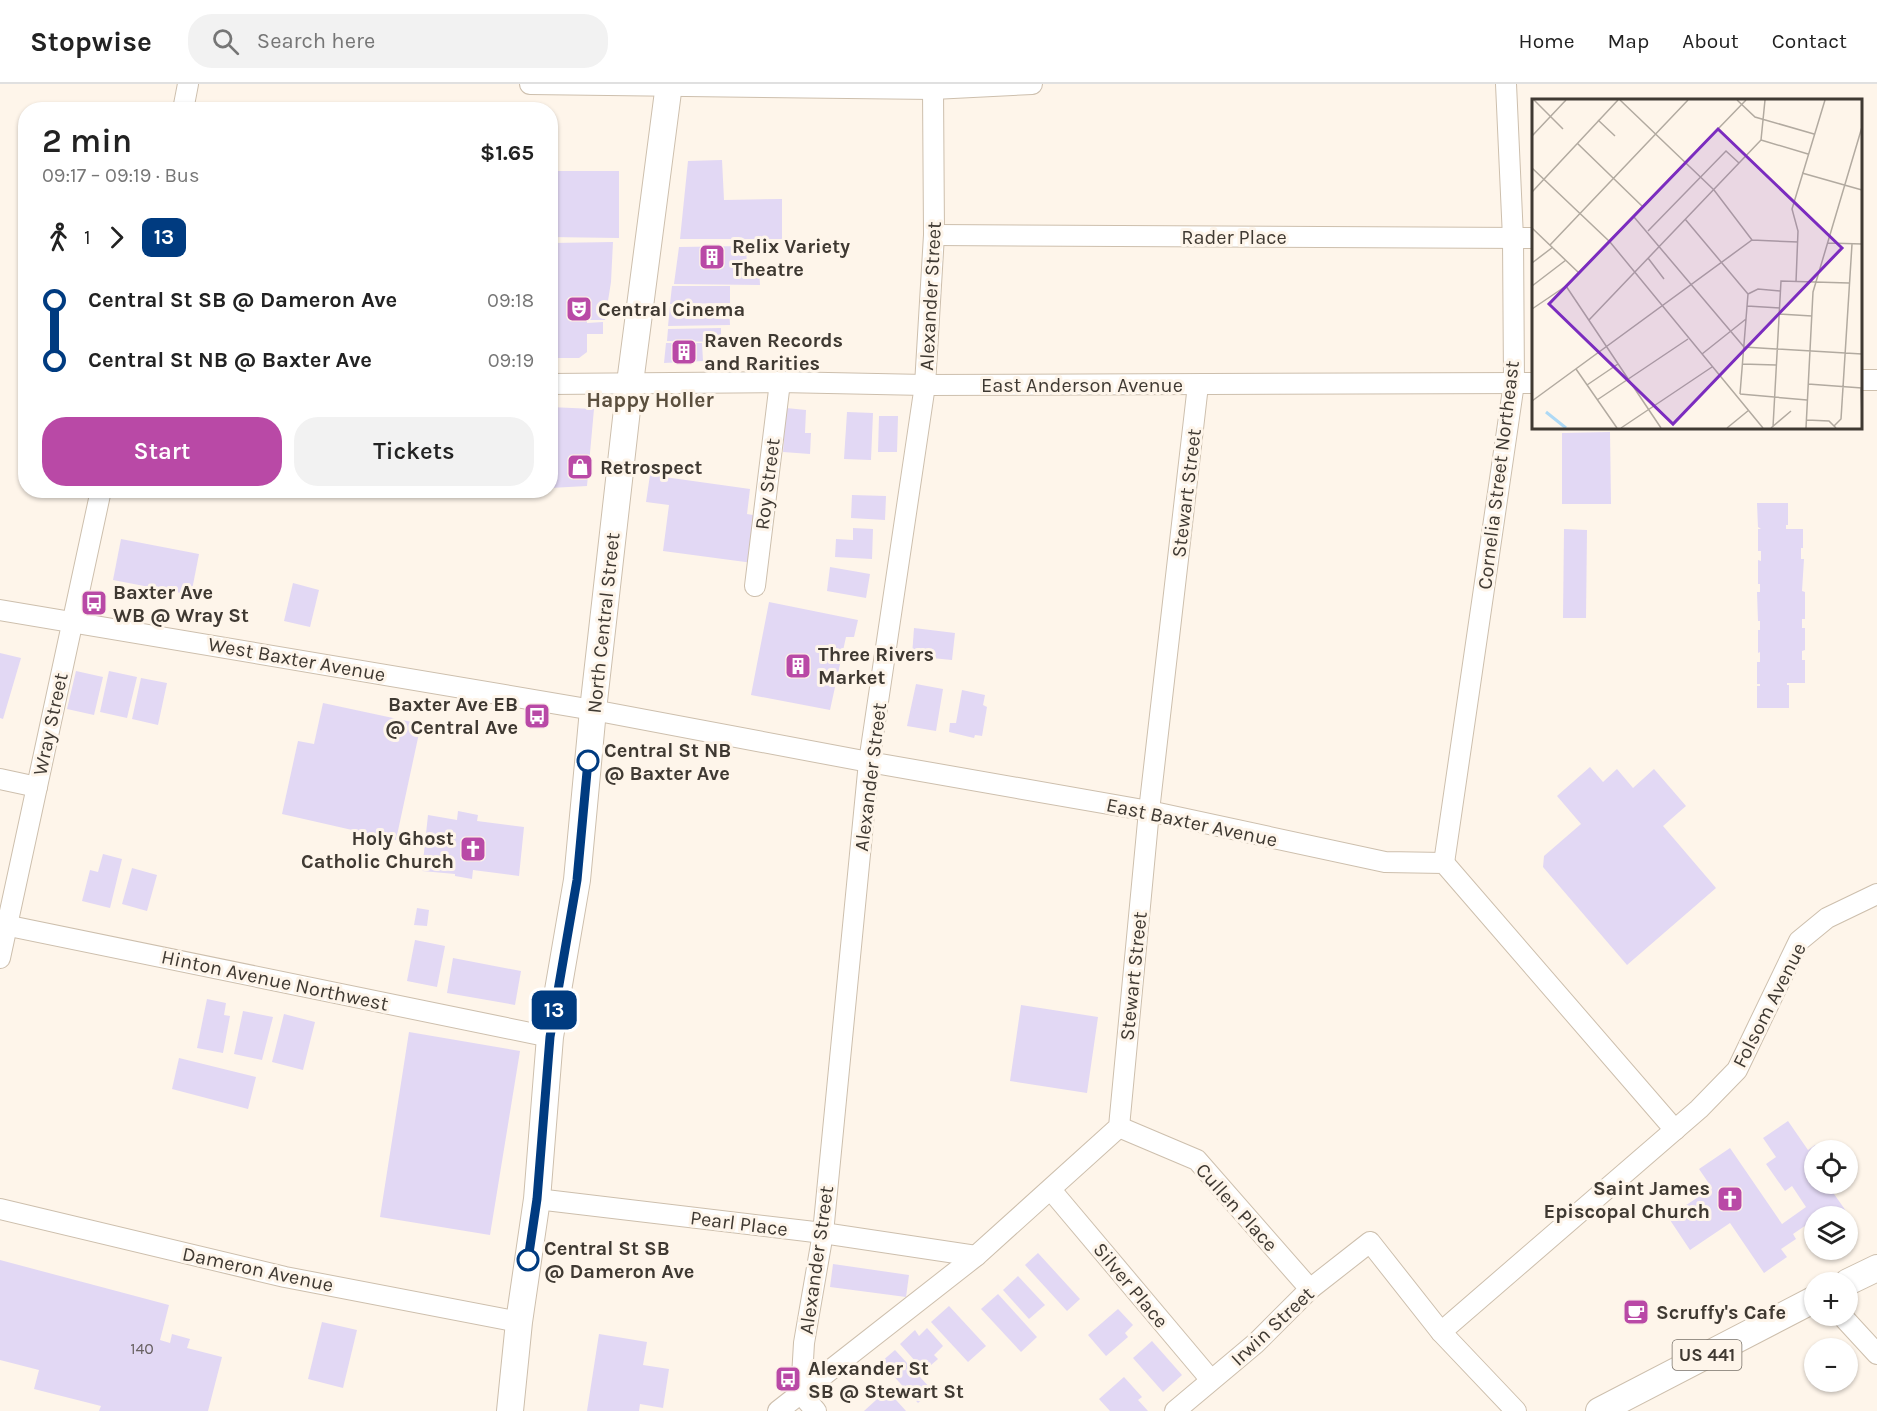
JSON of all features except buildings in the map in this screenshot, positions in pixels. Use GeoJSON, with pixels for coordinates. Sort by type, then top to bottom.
{"type":"FeatureCollection","features":[{"type":"Feature","properties":{"kind":"main road","name":"North Central Street"},"geometry":{"type":"LineString","coordinates":[[510,1411],[519,1322],[537,1199],[550,1037],[577,880],[593,710],[630,383],[669,85]]}},
{"type":"Feature","properties":{"kind":"main road"},"geometry":{"type":"LineString","coordinates":[[1858,1277],[1877,1268]]}},
{"type":"Feature","properties":{"kind":"main road","name":"US 441"},"geometry":{"type":"LineString","coordinates":[[1599,1411],[1804,1305]]}},
{"type":"Feature","properties":{"kind":"street"},"geometry":{"type":"LineString","coordinates":[[185,102],[188,84]]}},
{"type":"Feature","properties":{"kind":"street"},"geometry":{"type":"LineString","coordinates":[[530,84],[933,89],[1032,84]]}},
{"type":"Feature","properties":{"kind":"street","name":"Cornelia Street Northeast"},"geometry":{"type":"LineString","coordinates":[[1444,863],[1514,383],[1513,238],[1506,84]]}},
{"type":"Feature","properties":{"kind":"street","name":"Alexander Street"},"geometry":{"type":"LineString","coordinates":[[801,1394],[804,1343],[823,1233],[869,762],[925,385],[934,235],[933,89]]}},
{"type":"Feature","properties":{"kind":"street","name":"Rader Place"},"geometry":{"type":"LineString","coordinates":[[934,235],[1532,238]]}},
{"type":"Feature","properties":{"kind":"street","name":"Roy Street"},"geometry":{"type":"LineString","coordinates":[[755,586],[780,382]]}},
{"type":"Feature","properties":{"kind":"street","name":"East Anderson Avenue"},"geometry":{"type":"LineString","coordinates":[[558,384],[1532,383]]}},
{"type":"Feature","properties":{"kind":"street","name":"Stewart Street"},"geometry":{"type":"LineString","coordinates":[[1119,1127],[1149,811],[1198,385]]}},
{"type":"Feature","properties":{"kind":"street","name":"Wray Street"},"geometry":{"type":"LineString","coordinates":[[0,958],[3,925],[37,787],[99,498]]}},
{"type":"Feature","properties":{"kind":"street","name":"West Baxter Avenue"},"geometry":{"type":"LineString","coordinates":[[0,610],[593,710]]}},
{"type":"Feature","properties":{"kind":"street","name":"East Baxter Avenue"},"geometry":{"type":"LineString","coordinates":[[593,710],[869,762],[1149,811],[1385,862],[1444,863]]}},
{"type":"Feature","properties":{"kind":"street"},"geometry":{"type":"LineString","coordinates":[[0,778],[37,787]]}},
{"type":"Feature","properties":{"kind":"street"},"geometry":{"type":"LineString","coordinates":[[1444,863],[1675,1130]]}},
{"type":"Feature","properties":{"kind":"street","name":"Folsom Avenue"},"geometry":{"type":"LineString","coordinates":[[1441,1332],[1699,1109],[1737,1070],[1799,941],[1827,918],[1877,894]]}},
{"type":"Feature","properties":{"kind":"street","name":"Hinton Avenue Northwest"},"geometry":{"type":"LineString","coordinates":[[3,925],[550,1037]]}},
{"type":"Feature","properties":{"kind":"street"},"geometry":{"type":"LineString","coordinates":[[778,1411],[976,1256],[1119,1127]]}},
{"type":"Feature","properties":{"kind":"street","name":"Cullen Place"},"geometry":{"type":"LineString","coordinates":[[1119,1127],[1197,1160],[1310,1290]]}},
{"type":"Feature","properties":{"kind":"street","name":"Silver Place"},"geometry":{"type":"LineString","coordinates":[[1051,1190],[1211,1380]]}},
{"type":"Feature","properties":{"kind":"street","name":"Pearl Place"},"geometry":{"type":"LineString","coordinates":[[537,1199],[823,1233],[976,1256]]}},
{"type":"Feature","properties":{"kind":"street","name":"Dameron Avenue"},"geometry":{"type":"LineString","coordinates":[[0,1209],[285,1277],[519,1322]]}},
{"type":"Feature","properties":{"kind":"street","name":"Irwin Street"},"geometry":{"type":"LineString","coordinates":[[1175,1411],[1256,1343],[1310,1290],[1370,1242],[1441,1332]]}},
{"type":"Feature","properties":{"kind":"street"},"geometry":{"type":"LineString","coordinates":[[1851,1326],[1877,1354]]}},
{"type":"Feature","properties":{"kind":"street"},"geometry":{"type":"LineString","coordinates":[[1441,1332],[1516,1411]]}},
{"type":"Feature","properties":{"kind":"street"},"geometry":{"type":"LineString","coordinates":[[801,1394],[816,1411]]}},
{"type":"Feature","properties":{"kind":"bus line","name":"13"},"geometry":{"type":"LineString","coordinates":[[528,1260],[537,1199],[550,1037],[577,880],[588,761]]}},
{"type":"Feature","properties":{"kind":"place","name":"Relix Variety Theatre"},"geometry":{"type":"Point","coordinates":[712,257]}},
{"type":"Feature","properties":{"kind":"place","name":"Central Cinema"},"geometry":{"type":"Point","coordinates":[579,309]}},
{"type":"Feature","properties":{"kind":"place","name":"Raven Records and Rarities"},"geometry":{"type":"Point","coordinates":[684,352]}},
{"type":"Feature","properties":{"kind":"place","name":"Retrospect"},"geometry":{"type":"Point","coordinates":[580,467]}},
{"type":"Feature","properties":{"kind":"place","name":"Baxter Ave WB @ Wray St"},"geometry":{"type":"Point","coordinates":[94,603]}},
{"type":"Feature","properties":{"kind":"place","name":"Three Rivers Market"},"geometry":{"type":"Point","coordinates":[798,666]}},
{"type":"Feature","properties":{"kind":"place","name":"Baxter Ave EB @ Central Ave"},"geometry":{"type":"Point","coordinates":[537,716]}},
{"type":"Feature","properties":{"kind":"place","name":"Central St NB @ Baxter Ave"},"geometry":{"type":"Point","coordinates":[588,761]}},
{"type":"Feature","properties":{"kind":"place","name":"Holy Ghost Catholic Church"},"geometry":{"type":"Point","coordinates":[473,849]}},
{"type":"Feature","properties":{"kind":"place","name":"Saint James Episcopal Church"},"geometry":{"type":"Point","coordinates":[1730,1199]}},
{"type":"Feature","properties":{"kind":"place","name":"Central St SB @ Dameron Ave"},"geometry":{"type":"Point","coordinates":[528,1260]}},
{"type":"Feature","properties":{"kind":"place","name":"Scruffy's Cafe"},"geometry":{"type":"Point","coordinates":[1636,1312]}},
{"type":"Feature","properties":{"kind":"place","name":"Alexander St SB @ Stewart St"},"geometry":{"type":"Point","coordinates":[788,1379]}},
{"type":"Feature","properties":{"kind":"district","name":"Happy Holler"},"geometry":{"type":"Point","coordinates":[650,400]}}]}
